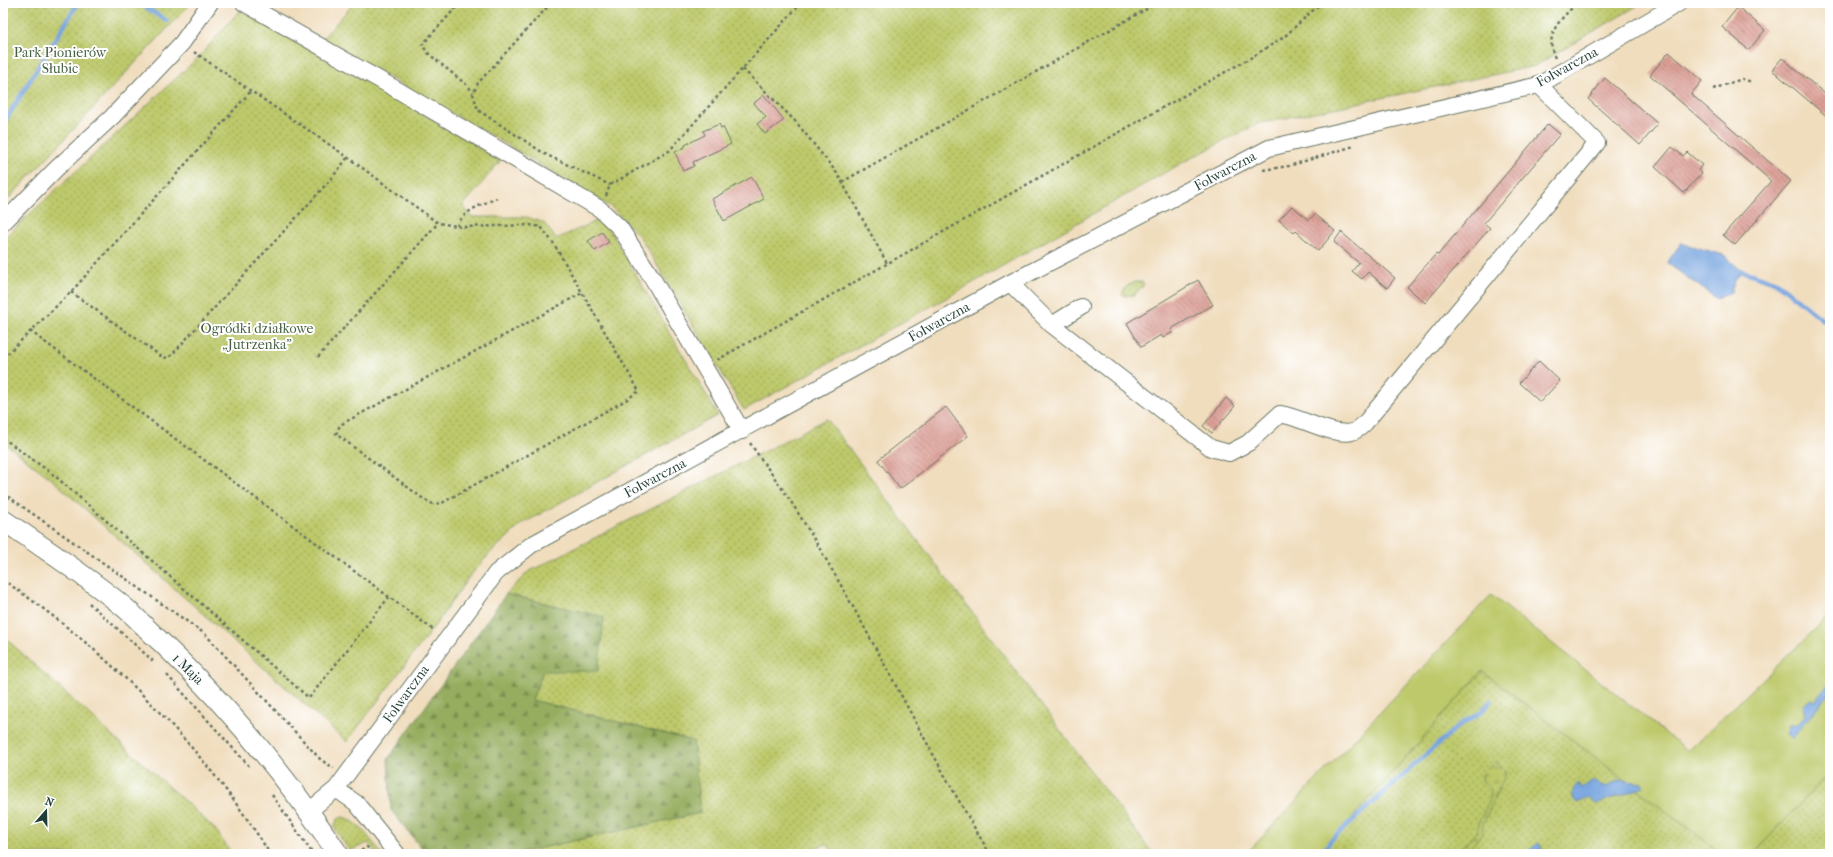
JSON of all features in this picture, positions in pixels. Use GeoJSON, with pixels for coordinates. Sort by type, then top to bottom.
{"type":"FeatureCollection","features":[{"type":"Feature","properties":{"kind":"main road","name":"1 Maja"},"geometry":{"type":"LineString","coordinates":[[3,520],[82,574],[125,608],[199,678],[266,756],[309,811],[338,854]]}},
{"type":"Feature","properties":{"kind":"street"},"geometry":{"type":"LineString","coordinates":[[3,223],[56,169],[112,117],[182,43],[210,3]]}},
{"type":"Feature","properties":{"kind":"street"},"geometry":{"type":"LineString","coordinates":[[244,3],[394,88],[600,209],[620,228],[651,276],[742,431]]}},
{"type":"Feature","properties":{"kind":"street","name":"Folwarczna"},"geometry":{"type":"LineString","coordinates":[[309,811],[336,789],[496,573],[531,545],[742,431],[1010,283],[1268,148],[1540,85],[1679,3]]}},
{"type":"Feature","properties":{"kind":"street"},"geometry":{"type":"LineString","coordinates":[[1010,283],[1052,325],[1211,448],[1230,453],[1248,443],[1280,414],[1294,416],[1336,432],[1353,432],[1365,423],[1597,143],[1540,85]]}},
{"type":"Feature","properties":{"kind":"street"},"geometry":{"type":"LineString","coordinates":[[1052,325],[1081,307]]}},
{"type":"Feature","properties":{"kind":"street"},"geometry":{"type":"LineString","coordinates":[[336,789],[356,803],[397,854]]}},
{"type":"Feature","properties":{"kind":"path"},"geometry":{"type":"LineString","coordinates":[[460,3],[422,45],[429,54],[469,87],[478,110],[545,154],[610,185]]}},
{"type":"Feature","properties":{"kind":"path"},"geometry":{"type":"LineString","coordinates":[[473,94],[478,83],[551,3]]}},
{"type":"Feature","properties":{"kind":"path"},"geometry":{"type":"LineString","coordinates":[[600,209],[610,185],[669,151],[801,3]]}},
{"type":"Feature","properties":{"kind":"path"},"geometry":{"type":"LineString","coordinates":[[842,182],[1157,3]]}},
{"type":"Feature","properties":{"kind":"path"},"geometry":{"type":"LineString","coordinates":[[704,367],[888,265],[1252,57],[1284,37],[1321,3]]}},
{"type":"Feature","properties":{"kind":"path"},"geometry":{"type":"LineString","coordinates":[[1561,72],[1551,50],[1552,34],[1558,23],[1577,3]]}},
{"type":"Feature","properties":{"kind":"path"},"geometry":{"type":"LineString","coordinates":[[182,43],[348,157],[438,223],[457,226],[530,225],[541,227],[554,244],[639,391],[626,400],[442,503],[434,504],[425,500],[336,434],[340,426],[582,293]]}},
{"type":"Feature","properties":{"kind":"path"},"geometry":{"type":"LineString","coordinates":[[743,69],[796,122],[842,182],[888,265]]}},
{"type":"Feature","properties":{"kind":"path"},"geometry":{"type":"LineString","coordinates":[[1713,89],[1742,79],[1752,82]]}},
{"type":"Feature","properties":{"kind":"path"},"geometry":{"type":"LineString","coordinates":[[3,358],[71,292],[251,91]]}},
{"type":"Feature","properties":{"kind":"path"},"geometry":{"type":"LineString","coordinates":[[1256,170],[1289,166],[1359,144]]}},
{"type":"Feature","properties":{"kind":"path"},"geometry":{"type":"LineString","coordinates":[[71,292],[162,357],[168,358],[332,178],[348,157]]}},
{"type":"Feature","properties":{"kind":"path"},"geometry":{"type":"LineString","coordinates":[[457,226],[460,219],[467,212],[496,198]]}},
{"type":"Feature","properties":{"kind":"path"},"geometry":{"type":"LineString","coordinates":[[318,358],[438,223]]}},
{"type":"Feature","properties":{"kind":"path"},"geometry":{"type":"LineString","coordinates":[[30,331],[447,640]]}},
{"type":"Feature","properties":{"kind":"path"},"geometry":{"type":"LineString","coordinates":[[742,431],[799,515],[870,637],[964,811],[990,854]]}},
{"type":"Feature","properties":{"kind":"path"},"geometry":{"type":"LineString","coordinates":[[3,438],[55,476],[309,698],[389,597]]}},
{"type":"Feature","properties":{"kind":"path"},"geometry":{"type":"LineString","coordinates":[[3,493],[205,634],[322,760],[346,776]]}},
{"type":"Feature","properties":{"kind":"path"},"geometry":{"type":"LineString","coordinates":[[3,580],[27,596],[94,650],[157,710],[214,773],[254,827],[270,854]]}},
{"type":"Feature","properties":{"kind":"path"},"geometry":{"type":"LineString","coordinates":[[83,598],[156,664]]}},
{"type":"Feature","properties":{"kind":"path"},"geometry":{"type":"LineString","coordinates":[[167,674],[254,772]]}},
{"type":"Feature","properties":{"kind":"path"},"geometry":{"type":"LineString","coordinates":[[269,790],[313,854]]}},
{"type":"Feature","properties":{"kind":"path"},"geometry":{"type":"LineString","coordinates":[[355,854],[367,847],[373,854]]}},
{"type":"Feature","properties":{"kind":"green space","name":"Park Pionierów Słubic"},"geometry":{"type":"Polygon","coordinates":[[[3,3],[191,3],[3,205],[3,3]]]}},
{"type":"Feature","properties":{"kind":"green space"},"geometry":{"type":"Polygon","coordinates":[[[354,3],[1642,3],[1535,66],[1257,124],[1180,164],[964,288],[744,410],[640,237],[611,207],[501,141],[322,39],[354,3]]]}},
{"type":"Feature","properties":{"kind":"green space","name":"Ogródki działkowe „Jutrzenka”"},"geometry":{"type":"Polygon","coordinates":[[[240,10],[453,131],[500,161],[463,206],[472,217],[527,217],[544,223],[556,239],[601,219],[608,227],[718,415],[522,524],[491,552],[468,578],[439,620],[347,742],[49,477],[3,442],[3,239],[200,56],[240,10]]]}},
{"type":"Feature","properties":{"kind":"green space"},"geometry":{"type":"Polygon","coordinates":[[[1134,282],[1143,282],[1144,285],[1134,295],[1124,296],[1122,294],[1126,287],[1134,282]]]}},
{"type":"Feature","properties":{"kind":"green space"},"geometry":{"type":"Polygon","coordinates":[[[827,419],[1153,854],[834,854],[827,844],[798,854],[514,854],[700,813],[693,741],[532,700],[543,671],[604,617],[506,594],[528,572],[827,419]]]}},
{"type":"Feature","properties":{"kind":"green space"},"geometry":{"type":"Polygon","coordinates":[[[506,594],[604,617],[598,671],[543,671],[532,700],[693,741],[700,813],[514,854],[426,854],[391,810],[388,759],[506,594]]]}},
{"type":"Feature","properties":{"kind":"green space"},"geometry":{"type":"Polygon","coordinates":[[[1491,595],[1688,751],[1830,615],[1830,772],[1753,854],[1722,854],[1482,671],[1320,854],[1246,854],[1491,595]]]}},
{"type":"Feature","properties":{"kind":"green space"},"geometry":{"type":"Polygon","coordinates":[[[3,636],[215,829],[232,854],[3,854],[3,636]]]}},
{"type":"Feature","properties":{"kind":"green space"},"geometry":{"type":"Polygon","coordinates":[[[1482,671],[1722,854],[1320,854],[1482,671]]]}},
{"type":"Feature","properties":{"kind":"green space"},"geometry":{"type":"Polygon","coordinates":[[[1496,761],[1506,773],[1483,824],[1482,833],[1465,854],[1456,854],[1477,832],[1480,820],[1490,800],[1491,789],[1483,782],[1482,775],[1496,761]]]}},
{"type":"Feature","properties":{"kind":"green space"},"geometry":{"type":"Polygon","coordinates":[[[1830,772],[1830,854],[1753,854],[1830,772]]]}},
{"type":"Feature","properties":{"kind":"green space"},"geometry":{"type":"Polygon","coordinates":[[[342,817],[359,826],[382,854],[377,854],[368,843],[349,851],[334,827],[337,820],[342,817]]]}},
{"type":"Feature","properties":{"kind":"water"},"geometry":{"type":"Polygon","coordinates":[[[1681,243],[1724,255],[1742,271],[1735,280],[1731,292],[1717,299],[1667,263],[1681,243]]]}},
{"type":"Feature","properties":{"kind":"water"},"geometry":{"type":"Polygon","coordinates":[[[1830,682],[1830,692],[1792,739],[1786,735],[1789,725],[1798,724],[1805,715],[1803,706],[1810,699],[1815,701],[1830,682]]]}},
{"type":"Feature","properties":{"kind":"water"},"geometry":{"type":"Polygon","coordinates":[[[1620,780],[1642,783],[1644,787],[1596,804],[1589,798],[1577,803],[1573,798],[1573,790],[1578,783],[1582,788],[1592,781],[1606,787],[1620,780]]]}},
{"type":"Feature","properties":{"kind":"water"},"geometry":{"type":"Polygon","coordinates":[[[1539,843],[1544,854],[1529,854],[1529,850],[1539,843]]]}},
{"type":"Feature","properties":{"kind":"building"},"geometry":{"type":"Polygon","coordinates":[[[1738,7],[1765,30],[1749,50],[1722,27],[1738,7]]]}},
{"type":"Feature","properties":{"kind":"building"},"geometry":{"type":"Polygon","coordinates":[[[1669,52],[1702,81],[1691,94],[1791,181],[1735,245],[1723,235],[1771,181],[1650,75],[1669,52]]]}},
{"type":"Feature","properties":{"kind":"building"},"geometry":{"type":"Polygon","coordinates":[[[1782,58],[1830,98],[1830,119],[1772,70],[1782,58]]]}},
{"type":"Feature","properties":{"kind":"building"},"geometry":{"type":"Polygon","coordinates":[[[1605,78],[1658,124],[1640,145],[1588,99],[1605,78]]]}},
{"type":"Feature","properties":{"kind":"building"},"geometry":{"type":"Polygon","coordinates":[[[764,95],[784,120],[765,134],[757,124],[766,117],[754,103],[764,95]]]}},
{"type":"Feature","properties":{"kind":"building"},"geometry":{"type":"Polygon","coordinates":[[[719,124],[721,128],[723,127],[731,144],[693,162],[694,166],[683,171],[675,152],[705,135],[703,131],[719,124]]]}},
{"type":"Feature","properties":{"kind":"building"},"geometry":{"type":"Polygon","coordinates":[[[1548,124],[1560,134],[1484,223],[1490,228],[1425,303],[1407,287],[1436,254],[1438,255],[1548,124]]]}},
{"type":"Feature","properties":{"kind":"building"},"geometry":{"type":"Polygon","coordinates":[[[1672,147],[1683,156],[1687,152],[1702,165],[1698,170],[1702,173],[1684,193],[1655,167],[1672,147]]]}},
{"type":"Feature","properties":{"kind":"building"},"geometry":{"type":"Polygon","coordinates":[[[752,177],[764,199],[724,221],[712,199],[752,177]]]}},
{"type":"Feature","properties":{"kind":"building"},"geometry":{"type":"Polygon","coordinates":[[[1292,206],[1309,220],[1315,214],[1335,231],[1318,251],[1296,231],[1294,233],[1279,220],[1292,206]]]}},
{"type":"Feature","properties":{"kind":"building"},"geometry":{"type":"Polygon","coordinates":[[[602,232],[609,242],[595,251],[588,241],[602,232]]]}},
{"type":"Feature","properties":{"kind":"building"},"geometry":{"type":"Polygon","coordinates":[[[1341,232],[1395,278],[1387,288],[1368,272],[1362,279],[1352,271],[1359,263],[1334,242],[1341,232]]]}},
{"type":"Feature","properties":{"kind":"building"},"geometry":{"type":"Polygon","coordinates":[[[1198,280],[1213,305],[1171,329],[1173,332],[1163,338],[1161,335],[1141,347],[1127,323],[1198,280]]]}},
{"type":"Feature","properties":{"kind":"building"},"geometry":{"type":"Polygon","coordinates":[[[1539,361],[1560,381],[1540,402],[1519,383],[1539,361]]]}},
{"type":"Feature","properties":{"kind":"building"},"geometry":{"type":"Polygon","coordinates":[[[1226,398],[1235,406],[1212,433],[1203,426],[1226,398]]]}},
{"type":"Feature","properties":{"kind":"building"},"geometry":{"type":"Polygon","coordinates":[[[946,407],[968,436],[900,489],[878,460],[946,407]]]}},
{"type":"Feature","properties":{"kind":"waterway"},"geometry":{"type":"LineString","coordinates":[[3,124],[78,3]]}},
{"type":"Feature","properties":{"kind":"waterway"},"geometry":{"type":"LineString","coordinates":[[139,3],[167,21]]}},
{"type":"Feature","properties":{"kind":"waterway"},"geometry":{"type":"LineString","coordinates":[[1742,271],[1776,282],[1830,326]]}},
{"type":"Feature","properties":{"kind":"waterway"},"geometry":{"type":"LineString","coordinates":[[1323,854],[1330,841],[1458,726],[1481,712],[1491,701]]}}]}
